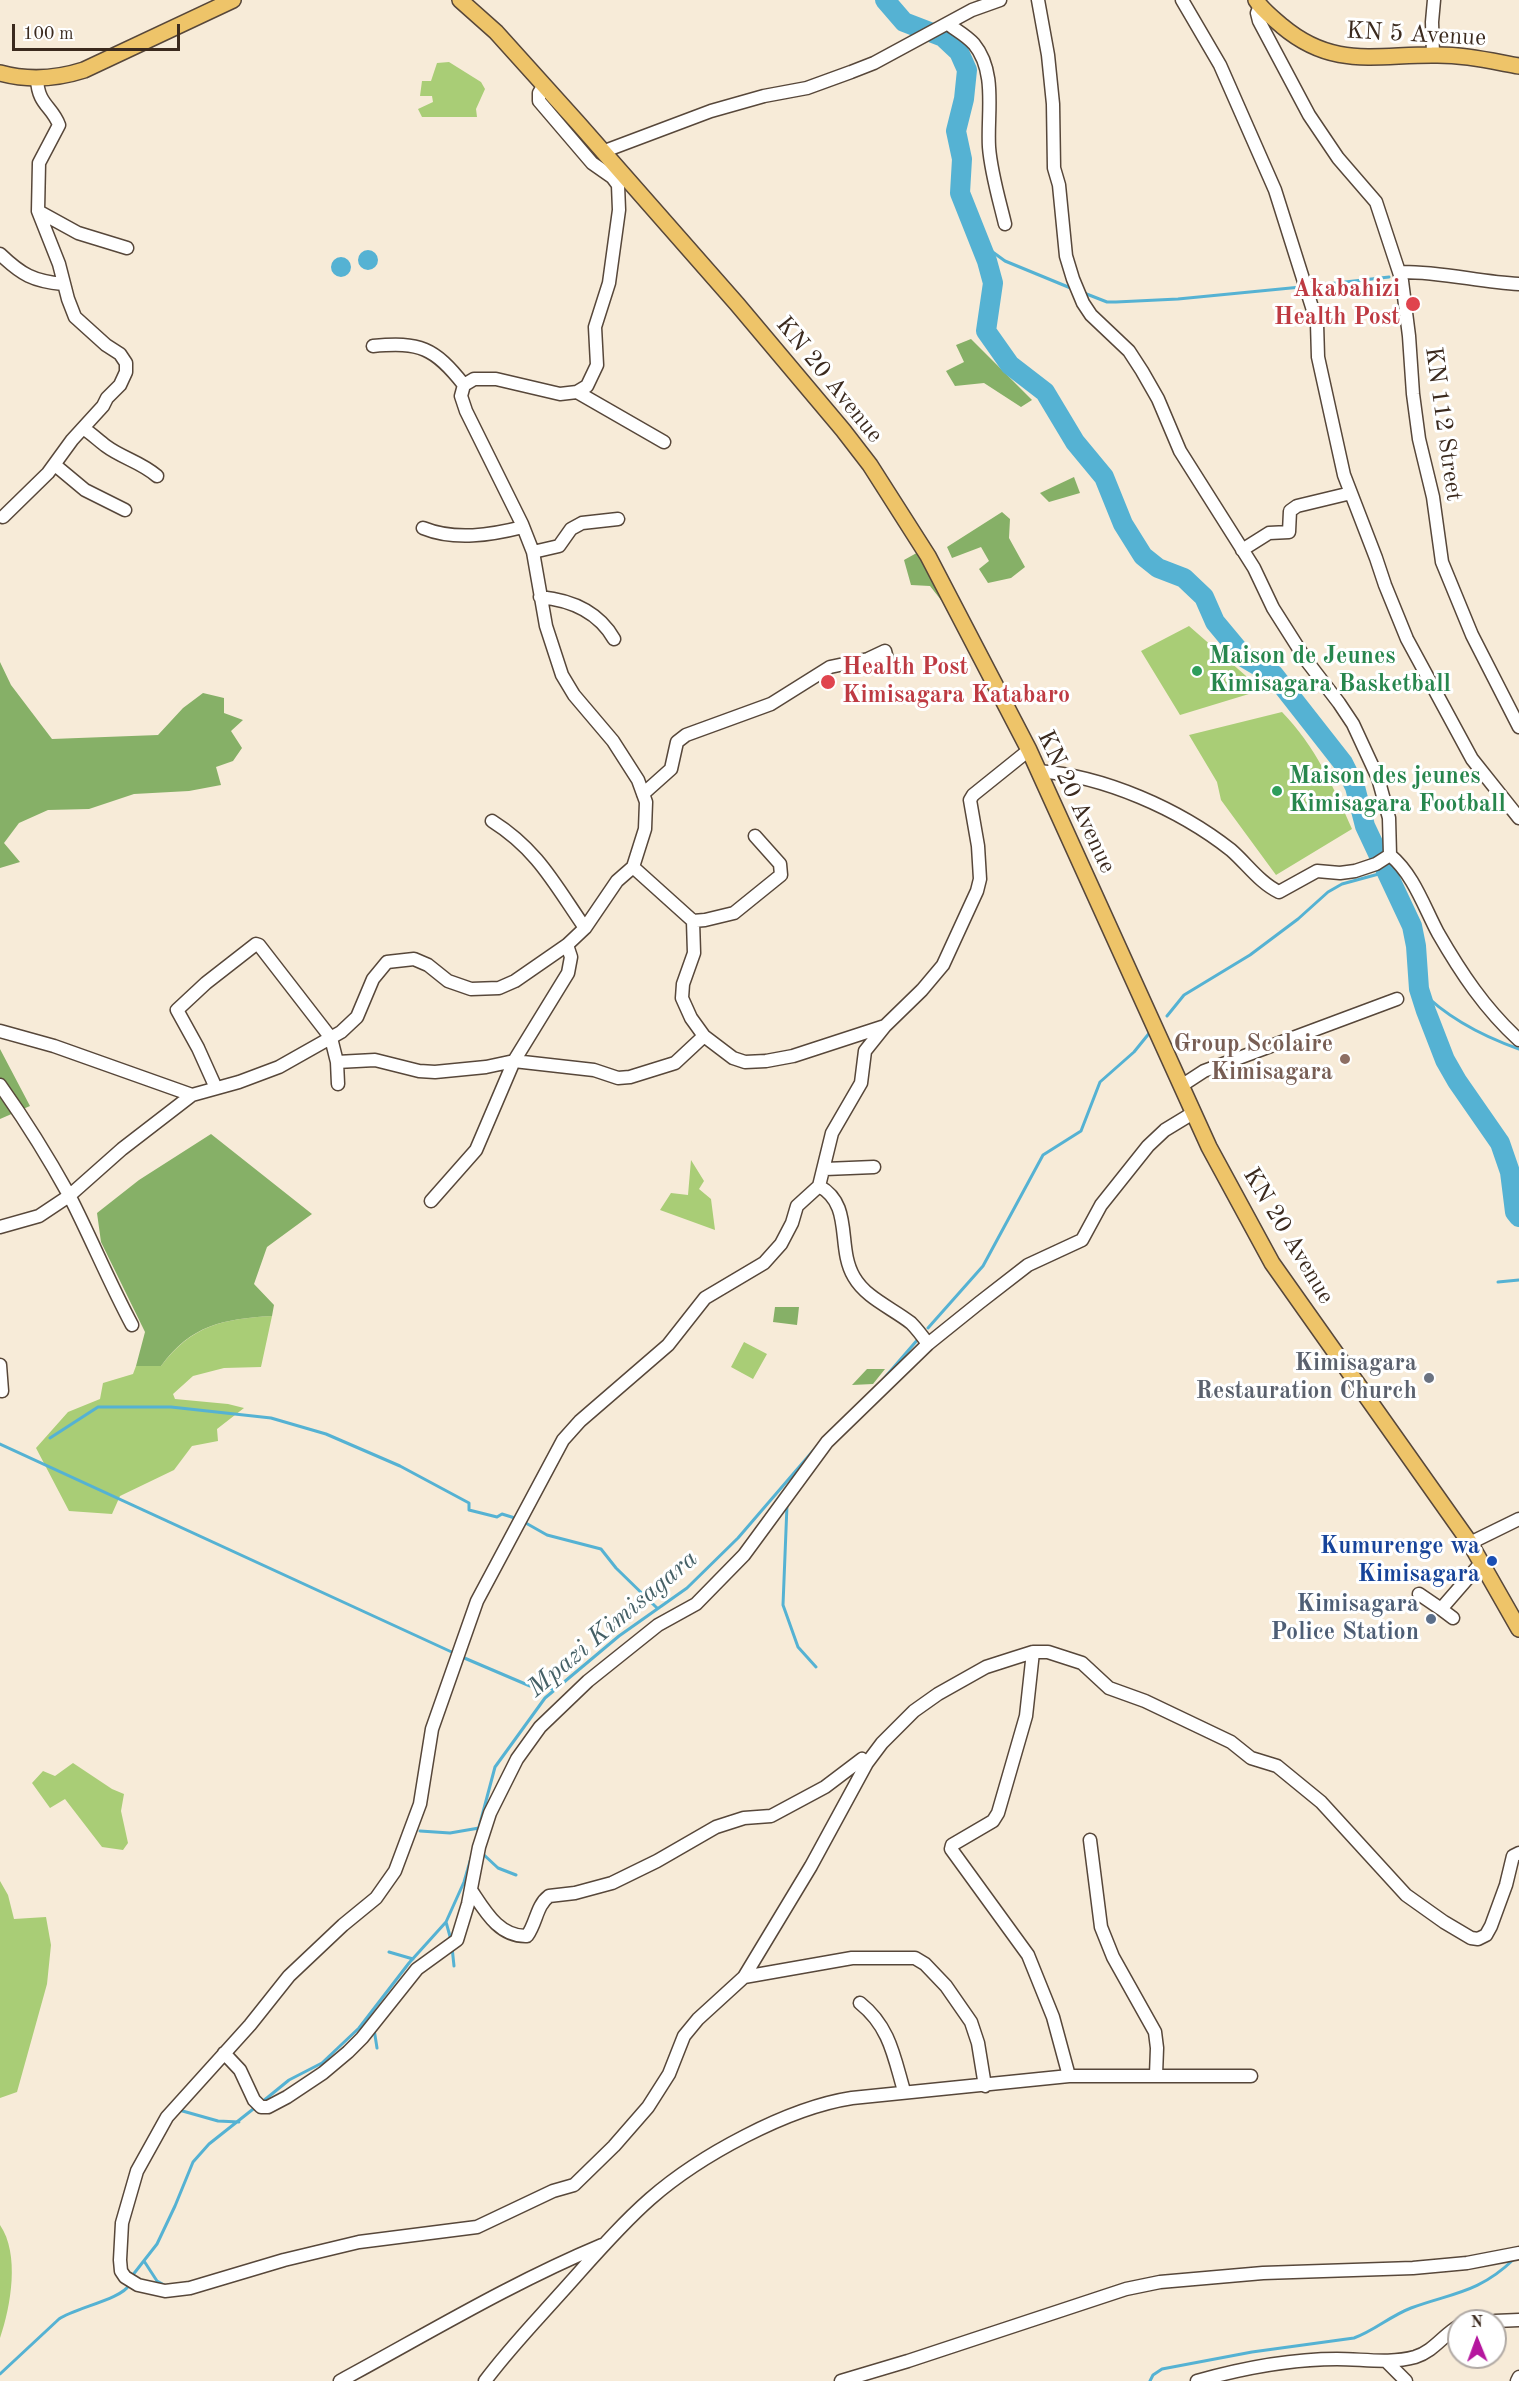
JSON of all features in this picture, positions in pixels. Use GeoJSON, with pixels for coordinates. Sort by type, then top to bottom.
{"type":"FeatureCollection","features":[{"type":"Feature","properties":{"kind":"main road"},"geometry":{"type":"LineString","coordinates":[[0,74],[37,79],[65,76],[84,70],[233,0]]}},
{"type":"Feature","properties":{"kind":"main road","name":"KN 20 Avenue"},"geometry":{"type":"LineString","coordinates":[[460,0],[496,32],[544,85],[737,304],[870,465],[928,556],[1029,750],[1209,1147],[1272,1263],[1470,1543],[1519,1629]]}},
{"type":"Feature","properties":{"kind":"main road","name":"KN 5 Avenue"},"geometry":{"type":"LineString","coordinates":[[1258,3],[1298,39],[1328,52],[1360,58],[1433,54],[1519,66]]}},
{"type":"Feature","properties":{"kind":"street"},"geometry":{"type":"LineString","coordinates":[[602,152],[711,111],[764,96],[807,88],[874,63],[972,10],[1000,0]]}},
{"type":"Feature","properties":{"kind":"street"},"geometry":{"type":"LineString","coordinates":[[1038,0],[1048,55],[1053,104],[1054,168],[1059,185],[1066,256],[1072,279],[1083,303],[1091,315],[1129,351],[1142,371],[1158,399],[1180,451],[1242,549],[1289,634],[1353,724],[1378,778],[1389,818],[1390,855],[1400,863],[1437,931],[1480,999],[1500,1023],[1519,1040]]}},
{"type":"Feature","properties":{"kind":"street"},"geometry":{"type":"LineString","coordinates":[[1182,0],[1220,65],[1275,190],[1317,323],[1318,357],[1344,475],[1407,639],[1472,759],[1519,819]]}},
{"type":"Feature","properties":{"kind":"street"},"geometry":{"type":"LineString","coordinates":[[1433,54],[1434,0]]}},
{"type":"Feature","properties":{"kind":"street","name":"KN 112 Street"},"geometry":{"type":"LineString","coordinates":[[1258,3],[1259,21],[1309,115],[1338,158],[1376,202],[1399,272],[1410,336],[1413,394],[1419,439],[1433,497],[1442,562],[1472,635],[1519,727]]}},
{"type":"Feature","properties":{"kind":"street"},"geometry":{"type":"LineString","coordinates":[[948,24],[973,43],[986,65],[989,82],[989,148],[1005,224]]}},
{"type":"Feature","properties":{"kind":"street"},"geometry":{"type":"LineString","coordinates":[[3,517],[55,465],[120,385],[126,372],[126,363],[120,354],[75,317],[63,284],[59,264],[38,211],[39,163],[59,125],[39,94],[37,79]]}},
{"type":"Feature","properties":{"kind":"street"},"geometry":{"type":"LineString","coordinates":[[0,1227],[39,1216],[69,1196],[122,1149],[192,1095],[279,1067],[350,1025],[357,1017],[373,979],[387,962],[414,958],[454,984],[471,989],[499,988],[523,975],[567,945],[585,928],[617,881],[633,867],[645,829],[646,802],[638,780],[613,741],[574,695],[562,675],[546,626],[533,552],[461,396],[464,385],[474,379],[496,379],[560,394],[577,392],[587,386],[597,365],[596,327],[610,272],[619,210],[618,185],[612,177],[592,163],[539,101],[539,93],[544,85]]}},
{"type":"Feature","properties":{"kind":"street"},"geometry":{"type":"LineString","coordinates":[[38,211],[78,233],[127,248]]}},
{"type":"Feature","properties":{"kind":"street"},"geometry":{"type":"LineString","coordinates":[[0,254],[29,277],[40,282],[63,284]]}},
{"type":"Feature","properties":{"kind":"street"},"geometry":{"type":"LineString","coordinates":[[1399,272],[1418,272],[1519,284]]}},
{"type":"Feature","properties":{"kind":"street"},"geometry":{"type":"LineString","coordinates":[[373,346],[413,345],[428,350],[448,365],[464,385]]}},
{"type":"Feature","properties":{"kind":"street"},"geometry":{"type":"LineString","coordinates":[[577,392],[664,442]]}},
{"type":"Feature","properties":{"kind":"street"},"geometry":{"type":"LineString","coordinates":[[83,428],[107,447],[147,468],[157,476]]}},
{"type":"Feature","properties":{"kind":"street"},"geometry":{"type":"LineString","coordinates":[[55,465],[85,490],[125,510]]}},
{"type":"Feature","properties":{"kind":"street"},"geometry":{"type":"LineString","coordinates":[[1242,549],[1269,533],[1288,532],[1290,511],[1297,506],[1351,493]]}},
{"type":"Feature","properties":{"kind":"street"},"geometry":{"type":"LineString","coordinates":[[533,552],[559,546],[571,529],[582,524],[618,519]]}},
{"type":"Feature","properties":{"kind":"street"},"geometry":{"type":"LineString","coordinates":[[423,528],[446,534],[476,536],[523,527]]}},
{"type":"Feature","properties":{"kind":"street"},"geometry":{"type":"LineString","coordinates":[[540,597],[573,603],[586,610],[609,631],[614,639]]}},
{"type":"Feature","properties":{"kind":"street"},"geometry":{"type":"LineString","coordinates":[[643,794],[671,769],[677,742],[686,735],[771,704],[830,667],[868,659],[885,651],[889,666]]}},
{"type":"Feature","properties":{"kind":"street"},"geometry":{"type":"LineString","coordinates":[[1029,750],[973,795],[970,806],[978,846],[977,891],[943,965],[922,990],[885,1026],[865,1051],[861,1083],[832,1133],[819,1186],[797,1206],[792,1223],[781,1244],[764,1263],[705,1298],[668,1345],[580,1421],[563,1440],[477,1601],[432,1729],[420,1804],[395,1871],[376,1898],[343,1925],[289,1976],[167,2117],[137,2170],[122,2223],[121,2271],[130,2280],[165,2291],[190,2288],[284,2260],[358,2242],[477,2227],[553,2191],[574,2185],[614,2146],[648,2107],[669,2074],[684,2036],[698,2019],[744,1977],[811,1866],[867,1763],[882,1743],[914,1711],[938,1694],[986,1667],[1033,1652],[1048,1652],[1082,1662],[1109,1688],[1145,1701],[1231,1742],[1251,1758],[1277,1767],[1321,1802],[1406,1894],[1444,1922],[1471,1938],[1478,1939],[1486,1935],[1506,1885],[1513,1856],[1519,1853]]}},
{"type":"Feature","properties":{"kind":"street"},"geometry":{"type":"LineString","coordinates":[[1038,771],[1065,773],[1088,779],[1121,789],[1146,800],[1215,840],[1231,851],[1269,886],[1280,891],[1317,871],[1340,873],[1355,871],[1376,864],[1390,855]]}},
{"type":"Feature","properties":{"kind":"street"},"geometry":{"type":"LineString","coordinates":[[492,821],[509,832],[531,852],[550,874],[585,928]]}},
{"type":"Feature","properties":{"kind":"street"},"geometry":{"type":"LineString","coordinates":[[693,921],[734,913],[781,875],[780,864],[755,836]]}},
{"type":"Feature","properties":{"kind":"street"},"geometry":{"type":"LineString","coordinates":[[633,867],[693,921],[694,953],[683,984],[682,998],[704,1036],[733,1059],[745,1062],[766,1061],[793,1056],[885,1026]]}},
{"type":"Feature","properties":{"kind":"street"},"geometry":{"type":"LineString","coordinates":[[216,1088],[177,1010],[252,946],[258,945],[331,1038],[337,1062],[338,1084]]}},
{"type":"Feature","properties":{"kind":"street"},"geometry":{"type":"LineString","coordinates":[[431,1201],[476,1150],[514,1061],[568,973],[571,957],[567,945]]}},
{"type":"Feature","properties":{"kind":"street"},"geometry":{"type":"LineString","coordinates":[[1181,1086],[1204,1071],[1397,999]]}},
{"type":"Feature","properties":{"kind":"street"},"geometry":{"type":"LineString","coordinates":[[0,1031],[54,1046],[192,1095]]}},
{"type":"Feature","properties":{"kind":"street"},"geometry":{"type":"LineString","coordinates":[[337,1062],[375,1060],[419,1071],[435,1072],[486,1067],[514,1061],[594,1070],[618,1078],[630,1077],[675,1063],[704,1036]]}},
{"type":"Feature","properties":{"kind":"street"},"geometry":{"type":"LineString","coordinates":[[0,1085],[25,1119],[69,1196],[111,1286],[132,1324]]}},
{"type":"Feature","properties":{"kind":"street"},"geometry":{"type":"LineString","coordinates":[[224,2053],[240,2070],[254,2100],[261,2107],[268,2107],[308,2084],[362,2038],[417,1969],[457,1940],[471,1890],[479,1847],[490,1813],[507,1778],[540,1727],[588,1681],[658,1625],[696,1604],[744,1556],[828,1443],[928,1344],[1021,1270],[1082,1240],[1101,1204],[1148,1146],[1166,1130],[1193,1113]]}},
{"type":"Feature","properties":{"kind":"street"},"geometry":{"type":"LineString","coordinates":[[825,1169],[874,1167]]}},
{"type":"Feature","properties":{"kind":"street"},"geometry":{"type":"LineString","coordinates":[[819,1186],[830,1192],[840,1213],[846,1255],[854,1277],[873,1296],[912,1324],[928,1344]]}},
{"type":"Feature","properties":{"kind":"street"},"geometry":{"type":"LineString","coordinates":[[0,1365],[2,1391]]}},
{"type":"Feature","properties":{"kind":"street"},"geometry":{"type":"LineString","coordinates":[[1470,1543],[1519,1519]]}},
{"type":"Feature","properties":{"kind":"street"},"geometry":{"type":"LineString","coordinates":[[1442,1609],[1481,1563]]}},
{"type":"Feature","properties":{"kind":"street"},"geometry":{"type":"LineString","coordinates":[[1419,1594],[1453,1618]]}},
{"type":"Feature","properties":{"kind":"street"},"geometry":{"type":"LineString","coordinates":[[1033,1652],[1026,1716],[998,1813],[993,1821],[952,1845],[951,1849],[1028,1955],[1053,2017],[1069,2076]]}},
{"type":"Feature","properties":{"kind":"street"},"geometry":{"type":"LineString","coordinates":[[471,1890],[491,1919],[501,1928],[517,1936],[527,1936],[535,1925],[539,1906],[549,1896],[575,1893],[612,1883],[657,1861],[716,1827],[744,1818],[771,1816],[782,1812],[825,1787],[862,1759],[867,1763]]}},
{"type":"Feature","properties":{"kind":"street"},"geometry":{"type":"LineString","coordinates":[[1090,1840],[1101,1927],[1113,1957],[1155,2032],[1156,2075]]}},
{"type":"Feature","properties":{"kind":"street"},"geometry":{"type":"LineString","coordinates":[[744,1977],[852,1958],[915,1958],[925,1964],[946,1986],[971,2022],[978,2043],[985,2086]]}},
{"type":"Feature","properties":{"kind":"street"},"geometry":{"type":"LineString","coordinates":[[860,2003],[876,2017],[885,2030],[904,2091]]}},
{"type":"Feature","properties":{"kind":"street"},"geometry":{"type":"LineString","coordinates":[[485,2381],[512,2346],[650,2198],[702,2162],[796,2112],[844,2099],[904,2091],[985,2086],[1069,2076],[1251,2076]]}},
{"type":"Feature","properties":{"kind":"street"},"geometry":{"type":"LineString","coordinates":[[340,2381],[504,2290],[606,2243]]}},
{"type":"Feature","properties":{"kind":"street"},"geometry":{"type":"LineString","coordinates":[[841,2381],[1126,2289],[1160,2282],[1303,2270],[1413,2268],[1467,2263],[1519,2253]]}},
{"type":"Feature","properties":{"kind":"street"},"geometry":{"type":"LineString","coordinates":[[1197,2381],[1258,2366],[1335,2359],[1386,2361],[1413,2358],[1425,2353],[1447,2336]]}},
{"type":"Feature","properties":{"kind":"street"},"geometry":{"type":"LineString","coordinates":[[1386,2361],[1406,2381]]}},
{"type":"Feature","properties":{"kind":"green space"},"geometry":{"type":"Polygon","coordinates":[[[449,62],[481,82],[485,89],[476,109],[477,117],[422,117],[418,109],[433,102],[432,96],[420,96],[422,81],[431,81],[437,63],[449,62]]]}},
{"type":"Feature","properties":{"kind":"green space"},"geometry":{"type":"Polygon","coordinates":[[[971,339],[1032,400],[1021,407],[984,383],[955,386],[946,371],[964,362],[956,345],[971,339]]]}},
{"type":"Feature","properties":{"kind":"green space"},"geometry":{"type":"Polygon","coordinates":[[[1074,477],[1080,493],[1049,502],[1040,493],[1074,477]]]}},
{"type":"Feature","properties":{"kind":"green space"},"geometry":{"type":"Polygon","coordinates":[[[1002,512],[1010,519],[1009,538],[1025,567],[1011,578],[988,583],[979,569],[989,561],[981,547],[952,558],[947,547],[1002,512]]]}},
{"type":"Feature","properties":{"kind":"green space"},"geometry":{"type":"Polygon","coordinates":[[[922,550],[946,595],[941,600],[930,586],[911,585],[904,560],[922,550]]]}},
{"type":"Feature","properties":{"kind":"green space","name":"Maison de Jeunes Kimisagara Basketball"},"geometry":{"type":"Polygon","coordinates":[[[1189,626],[1262,690],[1180,715],[1141,651],[1189,626]]]}},
{"type":"Feature","properties":{"kind":"green space"},"geometry":{"type":"Polygon","coordinates":[[[0,662],[11,685],[52,739],[158,735],[183,708],[203,693],[224,698],[224,713],[243,720],[231,731],[242,748],[233,761],[216,767],[221,785],[189,791],[134,794],[89,809],[48,810],[19,823],[4,843],[20,862],[0,868],[0,662]]]}},
{"type":"Feature","properties":{"kind":"green space","name":"Maison des jeunes Kimisagara Football"},"geometry":{"type":"Polygon","coordinates":[[[1282,712],[1314,753],[1352,829],[1276,875],[1221,800],[1217,782],[1189,735],[1282,712]]]}},
{"type":"Feature","properties":{"kind":"green space"},"geometry":{"type":"Polygon","coordinates":[[[0,1049],[30,1106],[0,1119],[0,1049]]]}},
{"type":"Feature","properties":{"kind":"green space"},"geometry":{"type":"Polygon","coordinates":[[[211,1134],[312,1214],[267,1247],[254,1284],[274,1305],[272,1316],[238,1319],[209,1327],[184,1341],[161,1366],[136,1366],[145,1332],[101,1242],[97,1213],[139,1180],[211,1134]]]}},
{"type":"Feature","properties":{"kind":"green space"},"geometry":{"type":"Polygon","coordinates":[[[691,1160],[704,1181],[699,1189],[711,1199],[715,1230],[660,1210],[671,1193],[688,1195],[691,1160]]]}},
{"type":"Feature","properties":{"kind":"green space"},"geometry":{"type":"Polygon","coordinates":[[[775,1307],[799,1307],[797,1325],[773,1322],[775,1307]]]}},
{"type":"Feature","properties":{"kind":"green space"},"geometry":{"type":"Polygon","coordinates":[[[272,1316],[261,1367],[224,1368],[193,1376],[173,1394],[175,1399],[228,1404],[244,1408],[217,1429],[218,1441],[192,1446],[174,1470],[120,1496],[112,1514],[69,1511],[36,1448],[68,1412],[100,1399],[103,1383],[133,1374],[136,1366],[161,1366],[185,1341],[197,1333],[224,1322],[272,1316]]]}},
{"type":"Feature","properties":{"kind":"green space"},"geometry":{"type":"Polygon","coordinates":[[[744,1342],[767,1354],[753,1379],[731,1367],[744,1342]]]}},
{"type":"Feature","properties":{"kind":"green space"},"geometry":{"type":"Polygon","coordinates":[[[867,1369],[885,1369],[873,1384],[852,1385],[867,1369]]]}},
{"type":"Feature","properties":{"kind":"green space"},"geometry":{"type":"Polygon","coordinates":[[[73,1763],[112,1789],[124,1794],[121,1811],[128,1843],[123,1850],[102,1847],[65,1799],[50,1808],[32,1783],[43,1771],[55,1776],[73,1763]]]}},
{"type":"Feature","properties":{"kind":"green space"},"geometry":{"type":"Polygon","coordinates":[[[0,1881],[8,1895],[14,1919],[46,1917],[51,1945],[47,1984],[17,2092],[0,2098],[0,1881]]]}},
{"type":"Feature","properties":{"kind":"green space"},"geometry":{"type":"Polygon","coordinates":[[[0,2225],[10,2250],[12,2280],[0,2338],[0,2225]]]}},
{"type":"Feature","properties":{"kind":"water"},"geometry":{"type":"Polygon","coordinates":[[[364,250],[372,250],[378,256],[378,264],[372,270],[364,270],[358,264],[358,256],[364,250]]]}},
{"type":"Feature","properties":{"kind":"water"},"geometry":{"type":"Polygon","coordinates":[[[337,257],[345,257],[351,263],[351,271],[345,277],[337,277],[331,271],[331,263],[337,257]]]}},
{"type":"Feature","properties":{"kind":"waterway"},"geometry":{"type":"LineString","coordinates":[[885,0],[904,22],[943,37],[959,52],[967,70],[964,99],[956,131],[962,159],[960,193],[987,261],[993,283],[986,331],[1010,365],[1045,392],[1075,442],[1104,477],[1123,524],[1143,556],[1158,568],[1184,578],[1204,597],[1215,622],[1245,658],[1274,675],[1343,763],[1355,787],[1365,826],[1412,926],[1419,989],[1426,1011],[1445,1060],[1500,1143],[1510,1172],[1515,1212],[1519,1217]]}},
{"type":"Feature","properties":{"kind":"waterway"},"geometry":{"type":"LineString","coordinates":[[979,242],[1005,261],[1073,289]]}},
{"type":"Feature","properties":{"kind":"waterway"},"geometry":{"type":"LineString","coordinates":[[1310,286],[1389,277]]}},
{"type":"Feature","properties":{"kind":"waterway"},"geometry":{"type":"LineString","coordinates":[[1084,293],[1107,302],[1116,302],[1178,299],[1301,287]]}},
{"type":"Feature","properties":{"kind":"waterway","name":"Mpazi Kimisagara"},"geometry":{"type":"LineString","coordinates":[[1167,1016],[1184,995],[1250,955],[1298,919],[1328,892],[1342,884],[1386,872]]}},
{"type":"Feature","properties":{"kind":"waterway"},"geometry":{"type":"LineString","coordinates":[[1419,989],[1441,1009],[1466,1025],[1519,1049]]}},
{"type":"Feature","properties":{"kind":"waterway","name":"Mpazi Kimisagara"},"geometry":{"type":"LineString","coordinates":[[928,1328],[983,1266],[1043,1155],[1081,1131],[1100,1082],[1134,1052],[1151,1031]]}},
{"type":"Feature","properties":{"kind":"waterway"},"geometry":{"type":"LineString","coordinates":[[1498,1282],[1519,1280]]}},
{"type":"Feature","properties":{"kind":"waterway","name":"Mpazi Kimisagara"},"geometry":{"type":"LineString","coordinates":[[881,1382],[919,1338]]}},
{"type":"Feature","properties":{"kind":"waterway"},"geometry":{"type":"LineString","coordinates":[[50,1438],[98,1407],[171,1407],[271,1418],[326,1434],[400,1466],[469,1503],[469,1510],[497,1517],[502,1514],[518,1519]]}},
{"type":"Feature","properties":{"kind":"waterway","name":"Mpazi Kimisagara"},"geometry":{"type":"LineString","coordinates":[[478,1831],[495,1767],[545,1698],[619,1636],[687,1588],[738,1538],[831,1430]]}},
{"type":"Feature","properties":{"kind":"waterway"},"geometry":{"type":"LineString","coordinates":[[0,1444],[456,1654]]}},
{"type":"Feature","properties":{"kind":"waterway"},"geometry":{"type":"LineString","coordinates":[[787,1505],[783,1605],[798,1647],[816,1667]]}},
{"type":"Feature","properties":{"kind":"waterway"},"geometry":{"type":"LineString","coordinates":[[524,1522],[547,1535],[601,1549],[616,1568],[657,1608]]}},
{"type":"Feature","properties":{"kind":"waterway"},"geometry":{"type":"LineString","coordinates":[[462,1657],[530,1686],[554,1689]]}},
{"type":"Feature","properties":{"kind":"waterway"},"geometry":{"type":"LineString","coordinates":[[420,1831],[450,1833],[479,1828]]}},
{"type":"Feature","properties":{"kind":"waterway"},"geometry":{"type":"LineString","coordinates":[[483,1854],[498,1868],[516,1875]]}},
{"type":"Feature","properties":{"kind":"waterway","name":"Mpazi Kimisagara"},"geometry":{"type":"LineString","coordinates":[[262,2102],[289,2080],[322,2063],[359,2028],[409,1963],[446,1922],[464,1882],[471,1858]]}},
{"type":"Feature","properties":{"kind":"waterway"},"geometry":{"type":"LineString","coordinates":[[446,1922],[451,1940]]}},
{"type":"Feature","properties":{"kind":"waterway"},"geometry":{"type":"LineString","coordinates":[[452,1947],[454,1966]]}},
{"type":"Feature","properties":{"kind":"waterway"},"geometry":{"type":"LineString","coordinates":[[389,1952],[413,1959]]}},
{"type":"Feature","properties":{"kind":"waterway"},"geometry":{"type":"LineString","coordinates":[[374,2029],[377,2048]]}},
{"type":"Feature","properties":{"kind":"waterway","name":"Mpazi Kimisagara"},"geometry":{"type":"LineString","coordinates":[[132,2276],[157,2244],[193,2162],[209,2144],[257,2106]]}},
{"type":"Feature","properties":{"kind":"waterway"},"geometry":{"type":"LineString","coordinates":[[179,2110],[218,2121],[239,2122]]}},
{"type":"Feature","properties":{"kind":"waterway"},"geometry":{"type":"LineString","coordinates":[[1150,2381],[1153,2375],[1162,2369],[1252,2352],[1354,2338],[1411,2308],[1465,2291],[1489,2279],[1514,2259]]}},
{"type":"Feature","properties":{"kind":"waterway"},"geometry":{"type":"LineString","coordinates":[[144,2261],[157,2281],[166,2286]]}},
{"type":"Feature","properties":{"kind":"waterway","name":"Mpazi Kimisagara"},"geometry":{"type":"LineString","coordinates":[[0,2374],[59,2319],[117,2295],[129,2285]]}},
{"type":"Feature","properties":{"kind":"place","name":"Akabahizi Health Post"},"geometry":{"type":"Point","coordinates":[1413,304]}},
{"type":"Feature","properties":{"kind":"place","name":"Maison de Jeunes Kimisagara Basketball"},"geometry":{"type":"Point","coordinates":[1197,671]}},
{"type":"Feature","properties":{"kind":"place","name":"Health Post Kimisagara Katabaro"},"geometry":{"type":"Point","coordinates":[828,682]}},
{"type":"Feature","properties":{"kind":"place","name":"Maison des jeunes Kimisagara Football"},"geometry":{"type":"Point","coordinates":[1277,791]}},
{"type":"Feature","properties":{"kind":"place","name":"Group Scolaire Kimisagara"},"geometry":{"type":"Point","coordinates":[1345,1059]}},
{"type":"Feature","properties":{"kind":"place","name":"Kimisagara Restauration Church"},"geometry":{"type":"Point","coordinates":[1429,1378]}},
{"type":"Feature","properties":{"kind":"place","name":"Kumurenge wa Kimisagara"},"geometry":{"type":"Point","coordinates":[1492,1561]}},
{"type":"Feature","properties":{"kind":"place","name":"Kimisagara Police Station"},"geometry":{"type":"Point","coordinates":[1431,1619]}}]}
